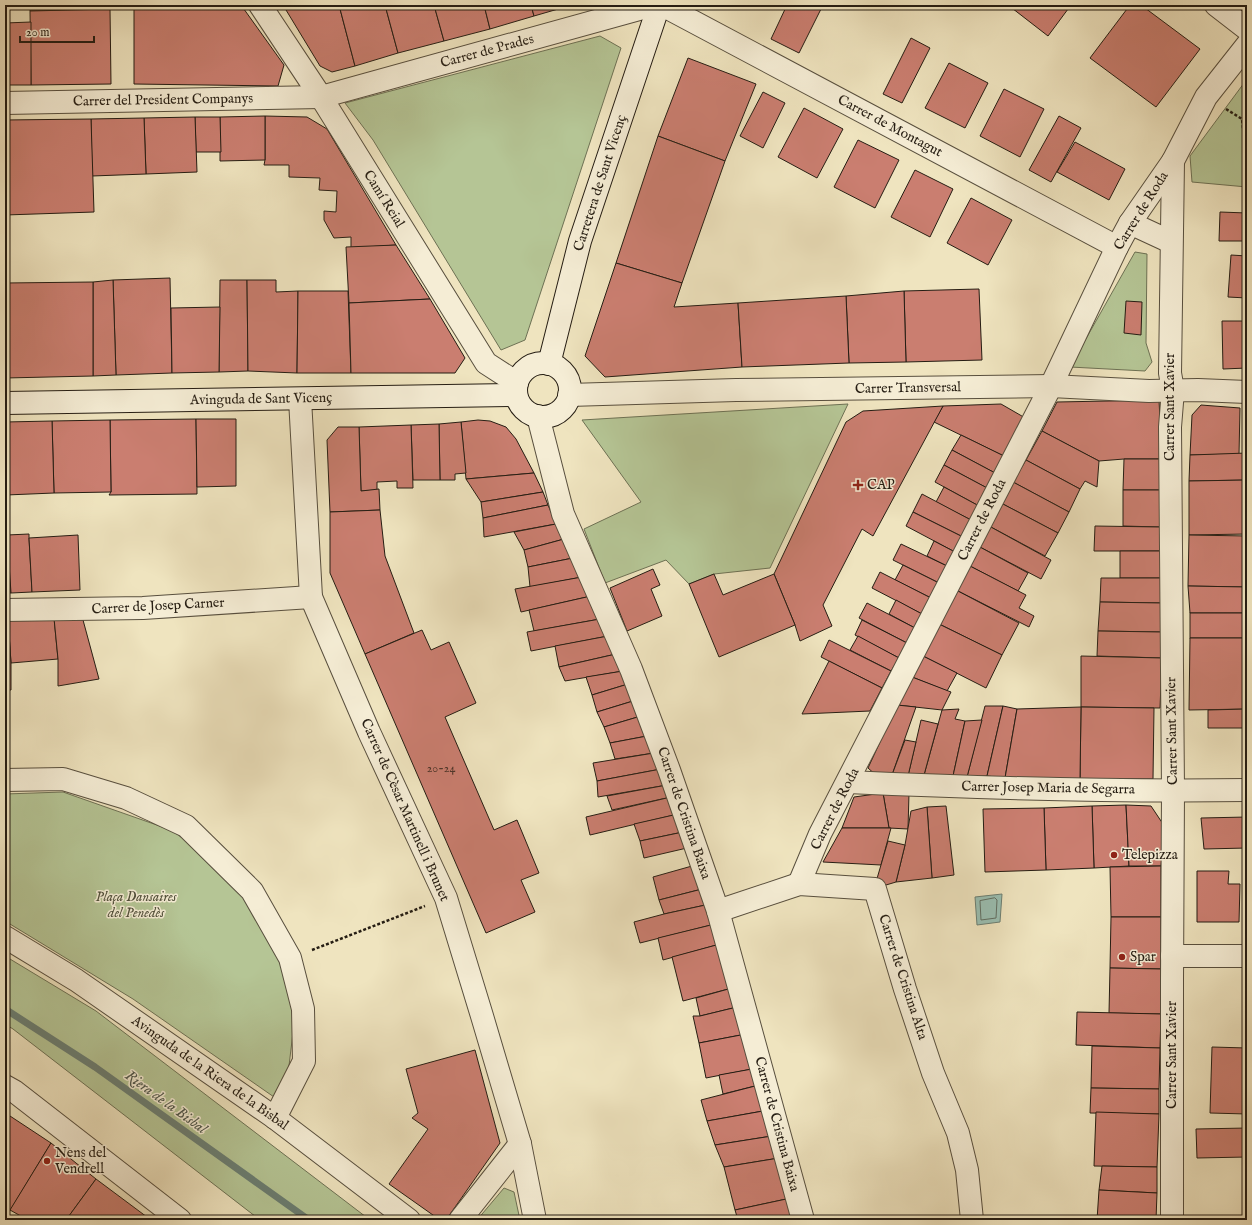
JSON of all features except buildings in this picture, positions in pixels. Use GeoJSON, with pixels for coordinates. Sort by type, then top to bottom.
{"type":"FeatureCollection","features":[{"type":"Feature","properties":{"kind":"street","name":"Camí Reial"},"geometry":{"type":"LineString","coordinates":[[260,5],[321,97],[486,363],[516,389]]}},
{"type":"Feature","properties":{"kind":"street","name":"Carrer de Prades"},"geometry":{"type":"LineString","coordinates":[[321,97],[654,5]]}},
{"type":"Feature","properties":{"kind":"street","name":"Carretera de Sant Vicenç"},"geometry":{"type":"LineString","coordinates":[[549,364],[580,241],[659,5]]}},
{"type":"Feature","properties":{"kind":"street","name":"Carrer de Montagut"},"geometry":{"type":"LineString","coordinates":[[662,5],[1117,247]]}},
{"type":"Feature","properties":{"kind":"street"},"geometry":{"type":"LineString","coordinates":[[1216,5],[1247,29]]}},
{"type":"Feature","properties":{"kind":"street","name":"Carrer Sant Xavier"},"geometry":{"type":"LineString","coordinates":[[1172,1220],[1173,791],[1170,427],[1173,390],[1170,374],[1173,161],[1206,97],[1247,45]]}},
{"type":"Feature","properties":{"kind":"street","name":"Carrer del President Companys"},"geometry":{"type":"LineString","coordinates":[[5,103],[321,97]]}},
{"type":"Feature","properties":{"kind":"street","name":"Carrer de Roda"},"geometry":{"type":"LineString","coordinates":[[799,884],[820,834],[1051,386],[1117,247],[1130,223],[1173,161]]}},
{"type":"Feature","properties":{"kind":"street"},"geometry":{"type":"LineString","coordinates":[[1130,223],[1171,242]]}},
{"type":"Feature","properties":{"kind":"street"},"geometry":{"type":"LineString","coordinates":[[539,363],[549,364],[557,367],[565,375],[569,387],[569,395],[566,403],[560,410],[550,416],[532,415],[520,405],[516,389],[521,374],[529,366],[539,363]]}},
{"type":"Feature","properties":{"kind":"street","name":"Carrer Transversal"},"geometry":{"type":"LineString","coordinates":[[569,395],[736,390],[1051,386],[1149,391],[1173,390],[1247,392]]}},
{"type":"Feature","properties":{"kind":"street","name":"Avinguda de Sant Vicenç"},"geometry":{"type":"LineString","coordinates":[[5,403],[300,399],[516,389]]}},
{"type":"Feature","properties":{"kind":"street","name":"Carrer de Cèsar Martinell i Brunet"},"geometry":{"type":"LineString","coordinates":[[300,399],[311,596],[369,732],[446,898],[520,1144],[535,1220]]}},
{"type":"Feature","properties":{"kind":"street","name":"Carrer de Cristina Baixa"},"geometry":{"type":"LineString","coordinates":[[538,416],[563,514],[631,669],[669,770],[718,911],[803,1220]]}},
{"type":"Feature","properties":{"kind":"street","name":"Carrer de Josep Carner"},"geometry":{"type":"LineString","coordinates":[[5,610],[143,608],[311,596]]}},
{"type":"Feature","properties":{"kind":"street"},"geometry":{"type":"LineString","coordinates":[[5,780],[63,779],[126,798],[186,826],[252,891],[290,958],[303,1009],[304,1061],[275,1118]]}},
{"type":"Feature","properties":{"kind":"street","name":"Carrer Josep Maria de Segarra"},"geometry":{"type":"LineString","coordinates":[[848,782],[1173,791],[1247,790]]}},
{"type":"Feature","properties":{"kind":"street","name":"Carrer de Cristina Alta"},"geometry":{"type":"LineString","coordinates":[[718,911],[799,884],[875,889],[905,989],[933,1073],[958,1133],[967,1170],[972,1220]]}},
{"type":"Feature","properties":{"kind":"street","name":"Avinguda de la Riera de la Bisbal"},"geometry":{"type":"LineString","coordinates":[[5,937],[76,980],[275,1118],[408,1220]]}},
{"type":"Feature","properties":{"kind":"street"},"geometry":{"type":"LineString","coordinates":[[1172,956],[1247,956]]}},
{"type":"Feature","properties":{"kind":"street"},"geometry":{"type":"LineString","coordinates":[[8,1094],[180,1220]]}},
{"type":"Feature","properties":{"kind":"street"},"geometry":{"type":"LineString","coordinates":[[460,1220],[520,1144]]}},
{"type":"Feature","properties":{"kind":"path"},"geometry":{"type":"LineString","coordinates":[[1242,119],[1244,138],[1247,140]]}},
{"type":"Feature","properties":{"kind":"path"},"geometry":{"type":"LineString","coordinates":[[290,958],[446,898]]}},
{"type":"Feature","properties":{"kind":"green space"},"geometry":{"type":"Polygon","coordinates":[[[600,36],[621,48],[525,340],[501,350],[373,140],[345,103],[600,36]]]}},
{"type":"Feature","properties":{"kind":"green space"},"geometry":{"type":"Polygon","coordinates":[[[1247,79],[1247,187],[1192,182],[1190,156],[1247,79]]]}},
{"type":"Feature","properties":{"kind":"green space"},"geometry":{"type":"Polygon","coordinates":[[[1135,252],[1147,254],[1146,343],[1152,362],[1145,371],[1070,367],[1135,252]]]}},
{"type":"Feature","properties":{"kind":"green space"},"geometry":{"type":"Polygon","coordinates":[[[848,404],[770,568],[714,574],[689,584],[666,560],[605,583],[584,529],[641,502],[582,420],[848,404]]]}},
{"type":"Feature","properties":{"kind":"green space","name":"Plaça Dansaires del Penedès"},"geometry":{"type":"Polygon","coordinates":[[[63,792],[171,830],[212,859],[246,899],[284,963],[294,1024],[288,1074],[274,1097],[133,999],[5,921],[5,794],[63,792]]]}},
{"type":"Feature","properties":{"kind":"green space"},"geometry":{"type":"Polygon","coordinates":[[[5,956],[96,1011],[370,1220],[260,1220],[5,1024],[5,956]]]}},
{"type":"Feature","properties":{"kind":"green space"},"geometry":{"type":"Polygon","coordinates":[[[504,1188],[514,1192],[520,1220],[477,1220],[504,1188]]]}},
{"type":"Feature","properties":{"kind":"water"},"geometry":{"type":"Polygon","coordinates":[[[1002,894],[1000,922],[977,925],[975,897],[1002,894]]]}},
{"type":"Feature","properties":{"kind":"waterway","name":"Riera de la Bisbal"},"geometry":{"type":"LineString","coordinates":[[5,1009],[95,1067],[309,1220]]}},
{"type":"Feature","properties":{"kind":"place","name":"CAP"},"geometry":{"type":"Point","coordinates":[858,485]}},
{"type":"Feature","properties":{"kind":"place","name":"Telepizza"},"geometry":{"type":"Point","coordinates":[1114,855]}},
{"type":"Feature","properties":{"kind":"place","name":"Spar"},"geometry":{"type":"Point","coordinates":[1122,957]}},
{"type":"Feature","properties":{"kind":"place","name":"Nens del Vendrell"},"geometry":{"type":"Point","coordinates":[47,1161]}}]}
